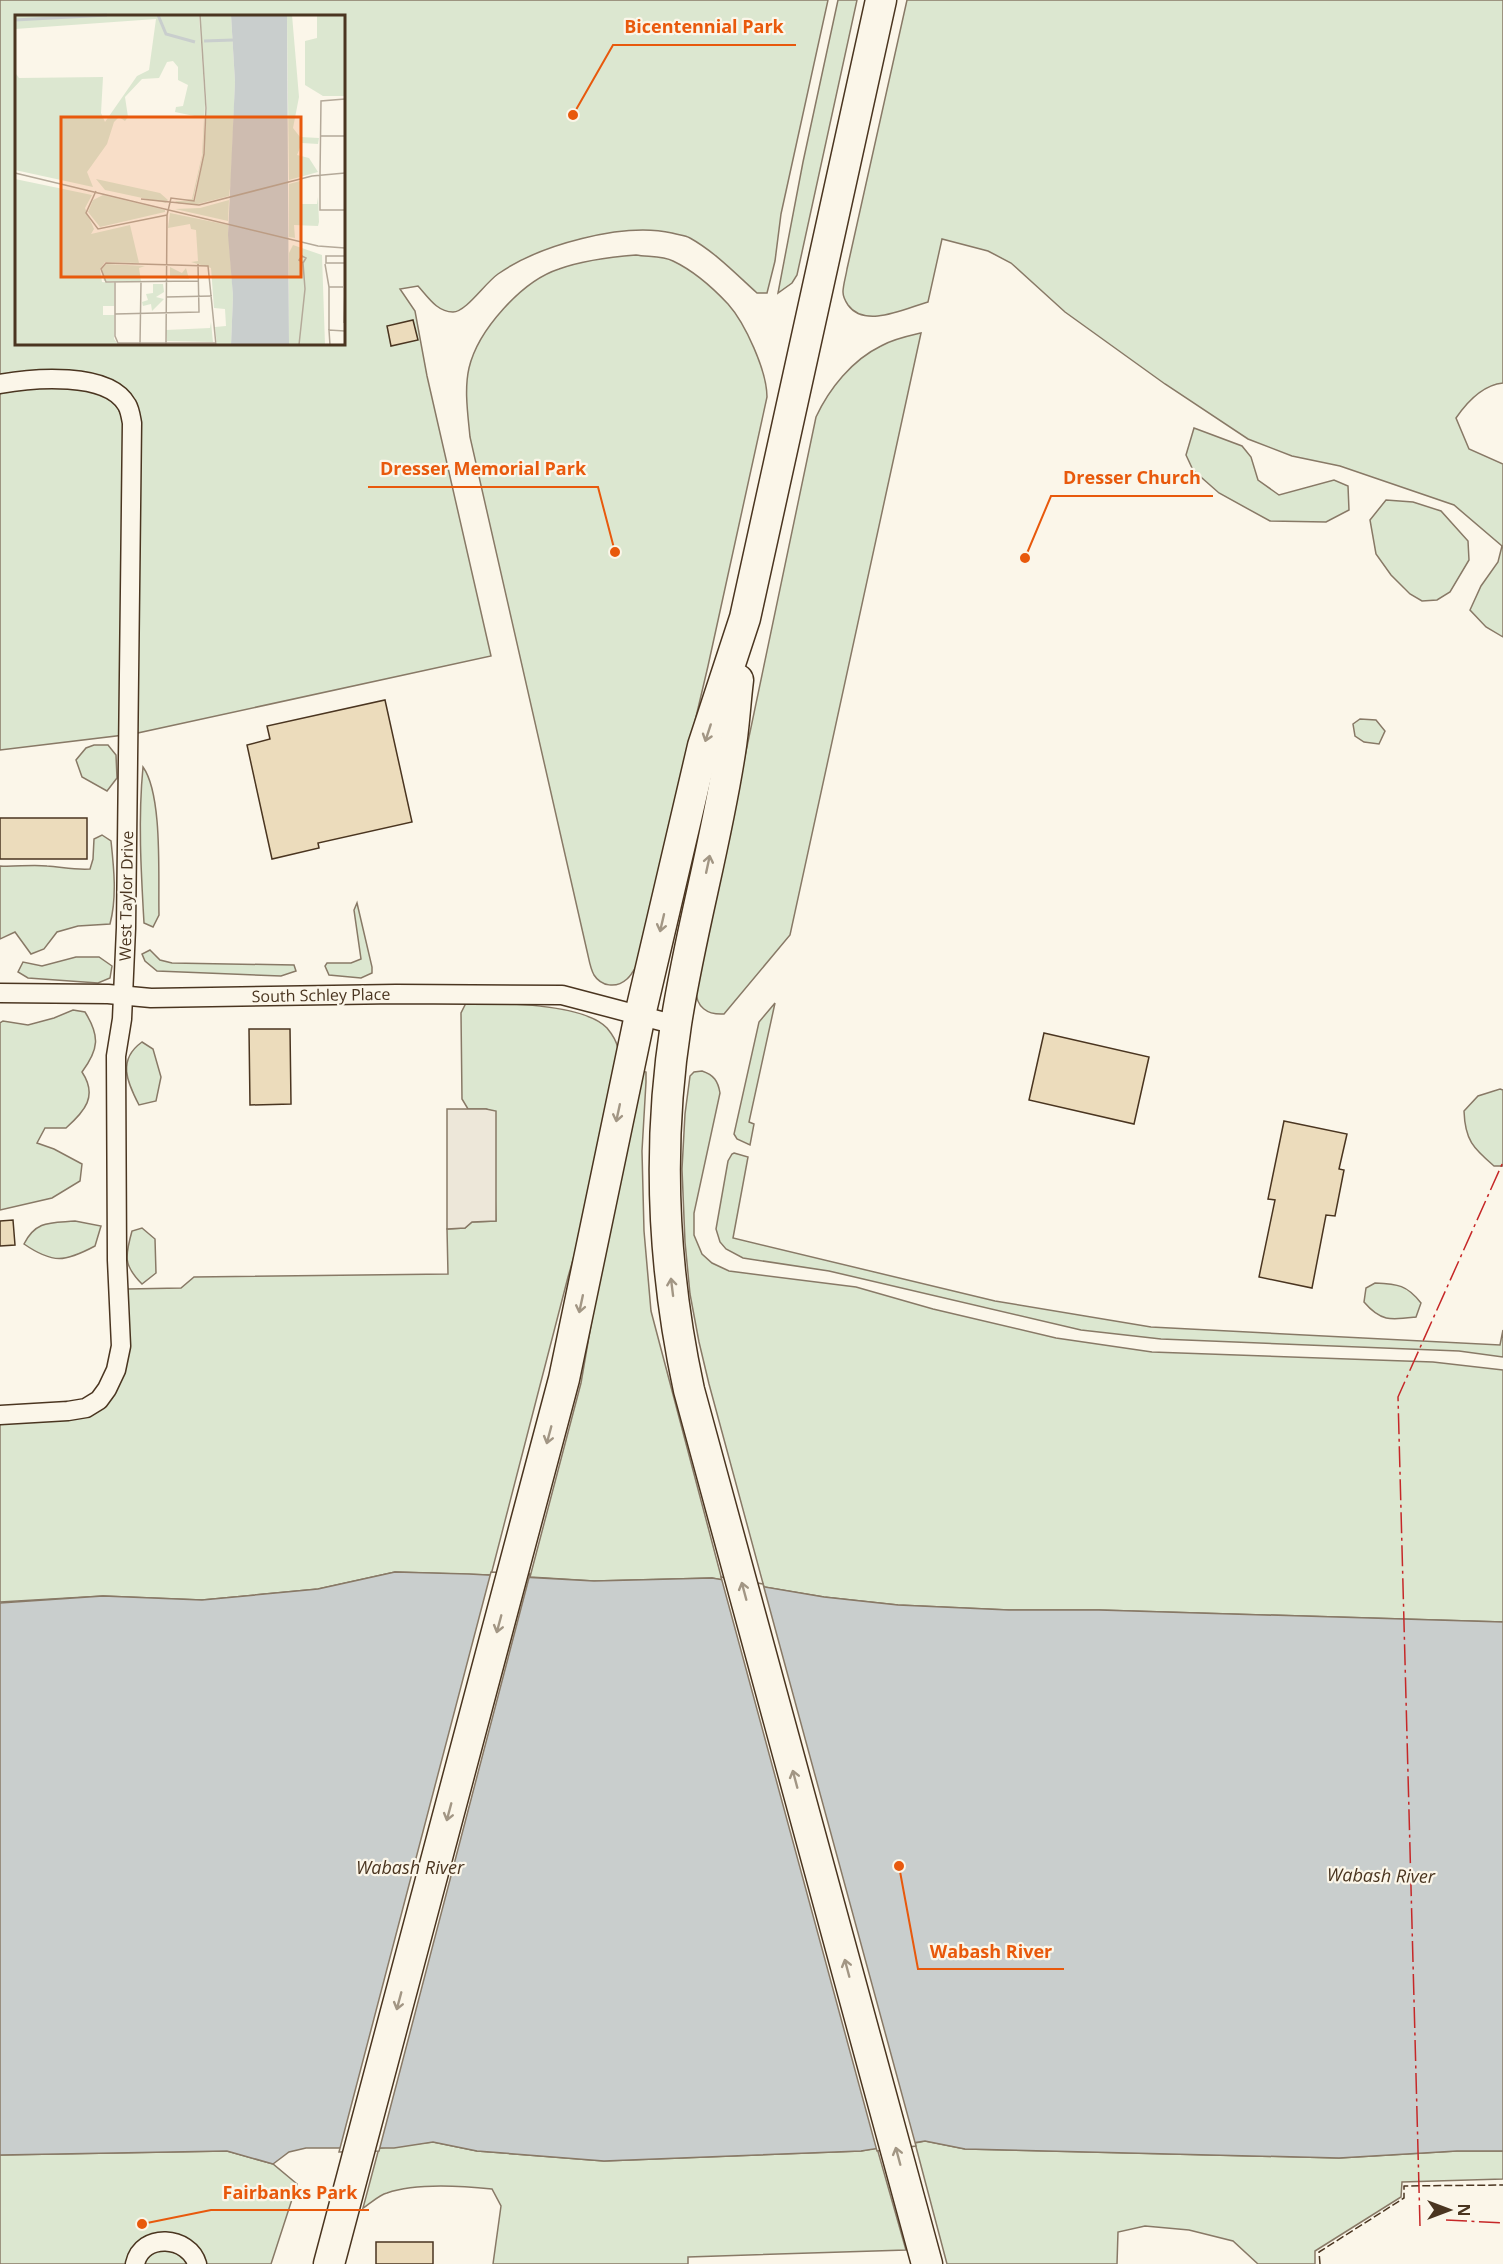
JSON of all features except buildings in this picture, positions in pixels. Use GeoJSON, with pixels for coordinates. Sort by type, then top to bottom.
{"type":"FeatureCollection","features":[{"type":"Feature","properties":{"kind":"main road"},"geometry":{"type":"LineString","coordinates":[[332,2252],[564,1379],[640,1015],[703,746],[745,618],[880,0]]}},
{"type":"Feature","properties":{"kind":"main road"},"geometry":{"type":"LineString","coordinates":[[745,618],[730,752],[676,1024],[666,1126],[666,1226],[675,1314],[689,1390],[927,2264]]}},
{"type":"Feature","properties":{"kind":"street","name":"West Taylor Drive"},"geometry":{"type":"LineString","coordinates":[[0,384],[17,381],[72,379],[95,384],[115,392],[127,405],[132,423],[123,995],[116,1056],[117,1260],[121,1346],[116,1370],[107,1389],[99,1400],[86,1408],[0,1415]]}},
{"type":"Feature","properties":{"kind":"street","name":"South Schley Place"},"geometry":{"type":"LineString","coordinates":[[0,993],[123,995],[151,998],[396,994],[562,995],[676,1024]]}},
{"type":"Feature","properties":{"kind":"street"},"geometry":{"type":"LineString","coordinates":[[135,2264],[136,2259],[146,2248],[159,2241],[177,2243],[190,2250],[197,2264]]}},
{"type":"Feature","properties":{"kind":"green space"},"geometry":{"type":"Polygon","coordinates":[[[0,0],[828,0],[781,214],[775,261],[767,293],[757,293],[717,257],[690,238],[652,230],[606,233],[558,245],[536,254],[515,263],[498,274],[458,311],[447,311],[438,307],[418,286],[400,289],[415,311],[427,376],[491,656],[133,734],[138,428],[115,386],[0,378],[0,0]]]}},
{"type":"Feature","properties":{"kind":"green space"},"geometry":{"type":"Polygon","coordinates":[[[838,0],[857,0],[797,275],[792,283],[778,293],[803,162],[838,0]]]}},
{"type":"Feature","properties":{"kind":"green space"},"geometry":{"type":"Polygon","coordinates":[[[907,0],[1503,0],[1503,383],[1495,384],[1482,391],[1470,400],[1456,418],[1469,449],[1503,464],[1503,637],[1486,627],[1470,610],[1481,586],[1498,562],[1502,546],[1454,505],[1340,466],[1292,456],[1248,439],[1165,384],[1065,312],[1011,263],[988,251],[942,239],[928,302],[898,312],[875,316],[865,316],[855,312],[848,305],[843,294],[844,283],[907,0]]]}},
{"type":"Feature","properties":{"kind":"green space"},"geometry":{"type":"Polygon","coordinates":[[[636,255],[673,261],[688,269],[728,304],[735,312],[754,348],[763,374],[767,397],[708,666],[638,963],[627,979],[618,984],[609,985],[597,979],[590,963],[470,437],[467,385],[469,368],[482,338],[504,309],[531,284],[545,275],[568,266],[597,259],[636,255]]]}},
{"type":"Feature","properties":{"kind":"green space"},"geometry":{"type":"Polygon","coordinates":[[[921,333],[790,935],[724,1014],[712,1013],[700,1005],[696,990],[816,417],[842,376],[860,359],[890,341],[921,333]]]}},
{"type":"Feature","properties":{"kind":"green space"},"geometry":{"type":"Polygon","coordinates":[[[67,385],[96,392],[110,399],[116,405],[126,425],[124,735],[0,750],[0,390],[67,385]]]}},
{"type":"Feature","properties":{"kind":"green space"},"geometry":{"type":"Polygon","coordinates":[[[1194,428],[1242,446],[1251,457],[1258,480],[1279,495],[1334,480],[1348,486],[1349,510],[1326,522],[1270,521],[1219,493],[1193,470],[1186,455],[1194,428]]]}},
{"type":"Feature","properties":{"kind":"green space"},"geometry":{"type":"Polygon","coordinates":[[[1386,500],[1413,502],[1441,511],[1468,541],[1469,560],[1450,592],[1437,600],[1422,601],[1410,594],[1391,575],[1376,554],[1370,520],[1386,500]]]}},
{"type":"Feature","properties":{"kind":"green space"},"geometry":{"type":"Polygon","coordinates":[[[1360,719],[1376,720],[1385,731],[1379,744],[1364,742],[1355,736],[1353,724],[1360,719]]]}},
{"type":"Feature","properties":{"kind":"green space"},"geometry":{"type":"Polygon","coordinates":[[[94,745],[108,745],[116,755],[117,778],[107,791],[82,777],[76,760],[86,748],[94,745]]]}},
{"type":"Feature","properties":{"kind":"green space"},"geometry":{"type":"Polygon","coordinates":[[[143,767],[154,797],[157,816],[159,915],[153,927],[144,923],[140,826],[143,767]]]}},
{"type":"Feature","properties":{"kind":"green space"},"geometry":{"type":"Polygon","coordinates":[[[102,835],[111,841],[113,862],[114,893],[110,924],[78,926],[57,932],[44,949],[31,954],[15,932],[0,939],[0,866],[41,865],[90,869],[94,839],[102,835]]]}},
{"type":"Feature","properties":{"kind":"green space"},"geometry":{"type":"Polygon","coordinates":[[[357,903],[372,973],[361,978],[329,975],[325,966],[327,963],[351,963],[361,959],[354,910],[357,903]]]}},
{"type":"Feature","properties":{"kind":"green space"},"geometry":{"type":"Polygon","coordinates":[[[150,950],[160,960],[172,963],[294,965],[296,971],[281,976],[157,971],[145,961],[142,954],[150,950]]]}},
{"type":"Feature","properties":{"kind":"green space"},"geometry":{"type":"Polygon","coordinates":[[[76,957],[99,957],[112,966],[110,978],[98,983],[28,978],[18,972],[23,962],[42,966],[76,957]]]}},
{"type":"Feature","properties":{"kind":"green space"},"geometry":{"type":"Polygon","coordinates":[[[466,1003],[540,1006],[579,1014],[607,1028],[618,1048],[586,1215],[491,1575],[395,1572],[318,1589],[202,1600],[103,1596],[0,1602],[0,1423],[98,1408],[127,1289],[181,1288],[194,1277],[448,1274],[447,1229],[465,1228],[472,1222],[496,1221],[492,1111],[468,1109],[462,1099],[461,1013],[466,1003]]]}},
{"type":"Feature","properties":{"kind":"green space"},"geometry":{"type":"Polygon","coordinates":[[[775,1003],[749,1122],[754,1124],[750,1145],[737,1139],[734,1134],[759,1022],[775,1003]]]}},
{"type":"Feature","properties":{"kind":"green space"},"geometry":{"type":"Polygon","coordinates":[[[73,1010],[85,1012],[95,1035],[96,1042],[92,1056],[82,1072],[87,1081],[89,1096],[84,1109],[66,1128],[45,1128],[37,1143],[82,1164],[80,1181],[52,1198],[0,1210],[0,1023],[3,1021],[28,1025],[73,1010]]]}},
{"type":"Feature","properties":{"kind":"green space"},"geometry":{"type":"Polygon","coordinates":[[[142,1042],[153,1049],[161,1077],[156,1101],[139,1105],[128,1080],[127,1064],[129,1056],[142,1042]]]}},
{"type":"Feature","properties":{"kind":"green space"},"geometry":{"type":"Polygon","coordinates":[[[642,1071],[646,1072],[642,1151],[644,1231],[651,1311],[722,1580],[712,1578],[594,1581],[530,1577],[581,1383],[603,1255],[642,1071]]]}},
{"type":"Feature","properties":{"kind":"green space"},"geometry":{"type":"Polygon","coordinates":[[[702,1071],[715,1079],[720,1093],[694,1213],[694,1235],[702,1254],[712,1263],[729,1271],[856,1287],[933,1309],[1056,1338],[1152,1352],[1433,1362],[1503,1370],[1503,1622],[1099,1610],[1009,1610],[898,1605],[824,1597],[764,1587],[709,1384],[690,1294],[682,1169],[690,1076],[694,1072],[702,1071]]]}},
{"type":"Feature","properties":{"kind":"green space"},"geometry":{"type":"Polygon","coordinates":[[[1503,1090],[1503,1166],[1494,1166],[1481,1154],[1468,1136],[1464,1111],[1478,1096],[1503,1090]]]}},
{"type":"Feature","properties":{"kind":"green space"},"geometry":{"type":"Polygon","coordinates":[[[734,1153],[748,1157],[733,1238],[995,1301],[1151,1327],[1500,1345],[1503,1330],[1503,1357],[1459,1351],[1161,1339],[1081,1330],[829,1271],[743,1258],[726,1249],[720,1242],[716,1229],[728,1161],[734,1153]]]}},
{"type":"Feature","properties":{"kind":"green space"},"geometry":{"type":"Polygon","coordinates":[[[75,1221],[101,1226],[95,1246],[67,1258],[51,1258],[24,1244],[34,1231],[45,1224],[75,1221]]]}},
{"type":"Feature","properties":{"kind":"green space"},"geometry":{"type":"Polygon","coordinates":[[[142,1228],[155,1239],[156,1273],[142,1284],[131,1271],[127,1254],[132,1231],[142,1228]]]}},
{"type":"Feature","properties":{"kind":"green space"},"geometry":{"type":"Polygon","coordinates":[[[1375,1283],[1396,1285],[1411,1292],[1421,1303],[1416,1317],[1387,1318],[1370,1309],[1364,1302],[1366,1288],[1375,1283]]]}},
{"type":"Feature","properties":{"kind":"green space"},"geometry":{"type":"Polygon","coordinates":[[[925,2141],[965,2149],[1339,2158],[1457,2151],[1503,2151],[1503,2179],[1402,2182],[1401,2197],[1315,2251],[1315,2264],[1258,2264],[1233,2241],[1189,2230],[1145,2226],[1118,2232],[1117,2264],[947,2264],[915,2143],[925,2141]]]}},
{"type":"Feature","properties":{"kind":"green space"},"geometry":{"type":"Polygon","coordinates":[[[433,2142],[477,2151],[604,2161],[861,2151],[877,2148],[906,2250],[688,2257],[688,2264],[493,2264],[501,2206],[492,2189],[453,2186],[411,2188],[384,2194],[363,2208],[379,2148],[433,2142]]]}},
{"type":"Feature","properties":{"kind":"green space"},"geometry":{"type":"Polygon","coordinates":[[[227,2151],[273,2164],[297,2184],[271,2264],[0,2264],[0,2155],[227,2151]]]}},
{"type":"Feature","properties":{"kind":"shaded area"},"geometry":{"type":"Polygon","coordinates":[[[447,1109],[496,1111],[496,1221],[472,1222],[465,1228],[447,1229],[447,1109]]]}},
{"type":"Feature","properties":{"kind":"water"},"geometry":{"type":"Polygon","coordinates":[[[395,1572],[594,1581],[712,1578],[824,1597],[898,1605],[1009,1610],[1099,1610],[1503,1622],[1503,2151],[1457,2151],[1339,2158],[965,2149],[925,2141],[861,2151],[604,2161],[477,2151],[433,2142],[394,2148],[306,2148],[289,2152],[273,2164],[227,2151],[0,2155],[0,1603],[103,1596],[202,1600],[318,1589],[395,1572]]]}},
{"type":"Feature","properties":{"kind":"pier"},"geometry":{"type":"Polygon","coordinates":[[[491,1572],[530,1574],[379,2151],[339,2152],[491,1572]]]}},
{"type":"Feature","properties":{"kind":"pier"},"geometry":{"type":"Polygon","coordinates":[[[721,1577],[763,1584],[916,2146],[877,2151],[721,1577]]]}},
{"type":"Feature","properties":{"kind":"fence"},"geometry":{"type":"LineString","coordinates":[[1320,2264],[1319,2252],[1404,2198],[1404,2186],[1503,2185]]}},
{"type":"Feature","properties":{"kind":"power"},"geometry":{"type":"LineString","coordinates":[[1420,2226],[1398,1397],[1503,1162]]}},
{"type":"Feature","properties":{"kind":"power"},"geometry":{"type":"LineString","coordinates":[[1446,2220],[1503,2223]]}},
{"type":"Feature","properties":{"kind":"place","name":"Bicentennial Park"},"geometry":{"type":"Point","coordinates":[573,115]}},
{"type":"Feature","properties":{"kind":"place","name":"Dresser Memorial Park"},"geometry":{"type":"Point","coordinates":[615,552]}},
{"type":"Feature","properties":{"kind":"place","name":"Dresser Church"},"geometry":{"type":"Point","coordinates":[1025,558]}},
{"type":"Feature","properties":{"kind":"place","name":"Wabash River"},"geometry":{"type":"Point","coordinates":[899,1866]}},
{"type":"Feature","properties":{"kind":"place","name":"Fairbanks Park"},"geometry":{"type":"Point","coordinates":[142,2224]}}]}
